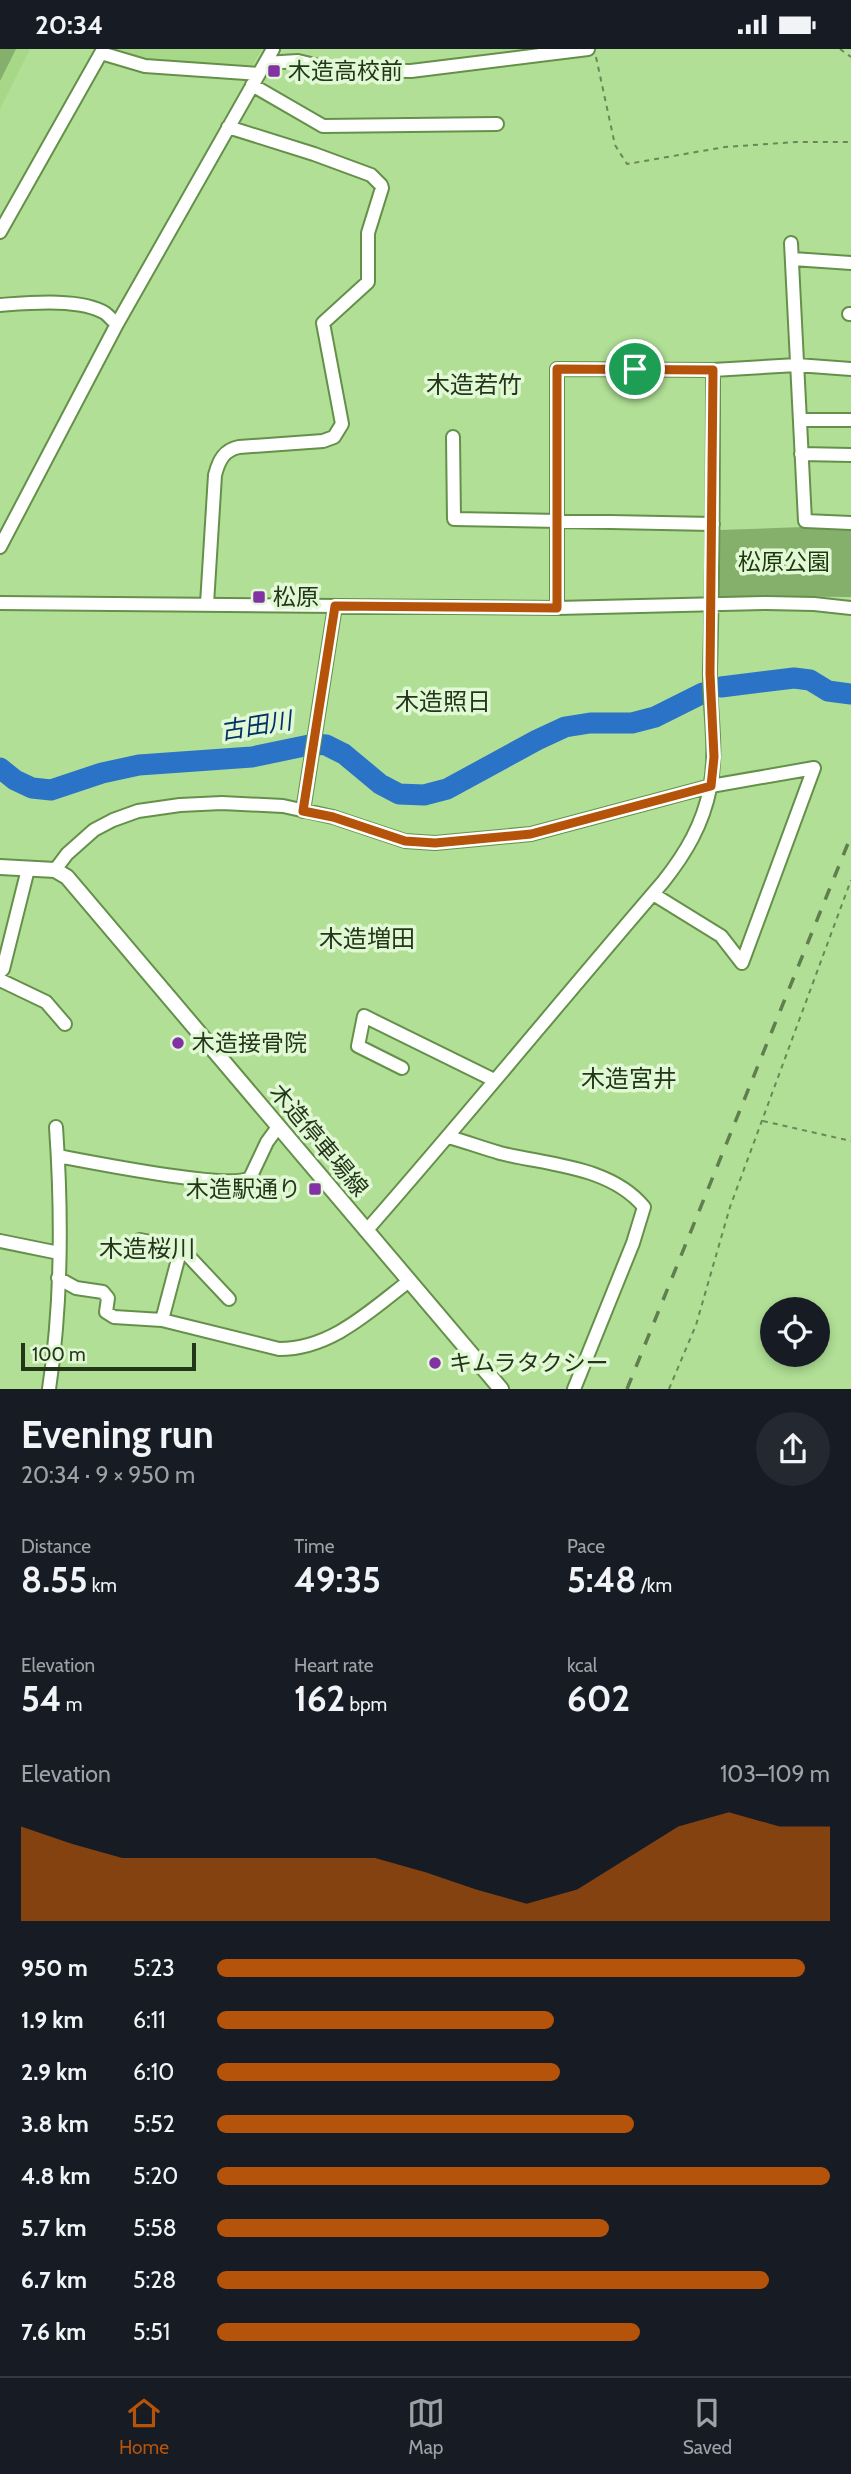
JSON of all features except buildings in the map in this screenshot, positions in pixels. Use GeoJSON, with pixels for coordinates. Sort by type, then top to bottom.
{"type":"FeatureCollection","features":[{"type":"Feature","properties":{"kind":"main road"},"geometry":{"type":"LineString","coordinates":[[0,867],[55,870]]}},
{"type":"Feature","properties":{"kind":"main road","name":"木造停車場線"},"geometry":{"type":"LineString","coordinates":[[55,870],[67,877],[500,1389]]}},
{"type":"Feature","properties":{"kind":"street"},"geometry":{"type":"LineString","coordinates":[[257,49],[264,65],[323,126],[497,124]]}},
{"type":"Feature","properties":{"kind":"street"},"geometry":{"type":"LineString","coordinates":[[0,232],[101,53],[145,66],[264,65],[298,61],[336,70],[411,71],[588,49]]}},
{"type":"Feature","properties":{"kind":"street"},"geometry":{"type":"LineString","coordinates":[[0,547],[117,324],[264,65]]}},
{"type":"Feature","properties":{"kind":"street"},"geometry":{"type":"LineString","coordinates":[[207,604],[215,475],[219,461],[229,449],[239,447],[323,441],[334,437],[342,424],[323,323],[368,282],[368,233],[382,188],[371,174],[228,127]]}},
{"type":"Feature","properties":{"kind":"street"},"geometry":{"type":"LineString","coordinates":[[791,243],[805,521],[851,523]]}},
{"type":"Feature","properties":{"kind":"street"},"geometry":{"type":"LineString","coordinates":[[793,259],[851,263]]}},
{"type":"Feature","properties":{"kind":"street"},"geometry":{"type":"LineString","coordinates":[[0,305],[85,306],[103,312],[117,324]]}},
{"type":"Feature","properties":{"kind":"street"},"geometry":{"type":"LineString","coordinates":[[557,608],[557,369],[713,370],[797,365],[851,369]]}},
{"type":"Feature","properties":{"kind":"street"},"geometry":{"type":"LineString","coordinates":[[366,1231],[449,1137],[494,1080],[653,894],[685,854],[703,818],[711,786],[714,757],[710,674],[713,370]]}},
{"type":"Feature","properties":{"kind":"street"},"geometry":{"type":"LineString","coordinates":[[800,420],[851,420]]}},
{"type":"Feature","properties":{"kind":"street"},"geometry":{"type":"LineString","coordinates":[[453,437],[454,519],[713,524]]}},
{"type":"Feature","properties":{"kind":"street"},"geometry":{"type":"LineString","coordinates":[[801,454],[851,455]]}},
{"type":"Feature","properties":{"kind":"street"},"geometry":{"type":"LineString","coordinates":[[0,603],[557,608],[802,604],[851,608]]}},
{"type":"Feature","properties":{"kind":"street"},"geometry":{"type":"LineString","coordinates":[[303,811],[335,606]]}},
{"type":"Feature","properties":{"kind":"street"},"geometry":{"type":"LineString","coordinates":[[55,870],[67,854],[94,830],[113,820],[138,811],[180,805],[222,803],[284,806],[333,817],[405,841],[435,843],[531,834],[711,786],[814,768],[742,963],[721,936],[653,894]]}},
{"type":"Feature","properties":{"kind":"street"},"geometry":{"type":"LineString","coordinates":[[0,972],[3,969],[28,869]]}},
{"type":"Feature","properties":{"kind":"street"},"geometry":{"type":"LineString","coordinates":[[0,980],[46,1002],[65,1024]]}},
{"type":"Feature","properties":{"kind":"street"},"geometry":{"type":"LineString","coordinates":[[402,1068],[358,1046],[364,1016],[494,1080]]}},
{"type":"Feature","properties":{"kind":"street"},"geometry":{"type":"LineString","coordinates":[[49,1389],[54,1357],[59,1253],[56,1127]]}},
{"type":"Feature","properties":{"kind":"street"},"geometry":{"type":"LineString","coordinates":[[58,1156],[162,1174],[231,1182],[250,1178],[267,1143],[278,1128]]}},
{"type":"Feature","properties":{"kind":"street"},"geometry":{"type":"LineString","coordinates":[[449,1137],[501,1153],[577,1168],[608,1181],[637,1199],[644,1207],[633,1243],[574,1389]]}},
{"type":"Feature","properties":{"kind":"street"},"geometry":{"type":"LineString","coordinates":[[140,1240],[181,1248],[229,1299]]}},
{"type":"Feature","properties":{"kind":"street"},"geometry":{"type":"LineString","coordinates":[[0,1241],[59,1253]]}},
{"type":"Feature","properties":{"kind":"street"},"geometry":{"type":"LineString","coordinates":[[162,1320],[181,1248]]}},
{"type":"Feature","properties":{"kind":"street"},"geometry":{"type":"LineString","coordinates":[[58,1278],[76,1287],[103,1292],[108,1298],[106,1312],[114,1317],[162,1320],[279,1349],[298,1349],[326,1340],[409,1281]]}},
{"type":"Feature","properties":{"kind":"path"},"geometry":{"type":"LineString","coordinates":[[594,49],[615,145],[627,164],[725,147],[796,142],[851,142]]}},
{"type":"Feature","properties":{"kind":"path"},"geometry":{"type":"LineString","coordinates":[[840,49],[851,57]]}},
{"type":"Feature","properties":{"kind":"path"},"geometry":{"type":"LineString","coordinates":[[669,1389],[696,1325],[730,1207],[851,880]]}},
{"type":"Feature","properties":{"kind":"path"},"geometry":{"type":"LineString","coordinates":[[763,1120],[851,1141]]}},
{"type":"Feature","properties":{"kind":"shaded area"},"geometry":{"type":"Polygon","coordinates":[[[0,49],[30,49],[0,109],[0,49]]]}},
{"type":"Feature","properties":{"kind":"shaded area"},"geometry":{"type":"Polygon","coordinates":[[[115,49],[262,49],[251,67],[137,58],[115,49]]]}},
{"type":"Feature","properties":{"kind":"green space"},"geometry":{"type":"Polygon","coordinates":[[[0,49],[16,49],[0,81],[0,49]]]}},
{"type":"Feature","properties":{"kind":"green space","name":"松原公園"},"geometry":{"type":"Polygon","coordinates":[[[851,528],[851,597],[718,596],[719,530],[851,528]]]}},
{"type":"Feature","properties":{"kind":"waterway","name":"古田川"},"geometry":{"type":"LineString","coordinates":[[721,687],[794,678],[810,680],[828,691],[851,694]]}},
{"type":"Feature","properties":{"kind":"waterway","name":"古田川"},"geometry":{"type":"LineString","coordinates":[[0,768],[15,780],[32,788],[51,790],[102,773],[139,765],[252,757],[314,744],[326,745],[344,754],[380,784],[399,794],[424,795],[447,789],[565,727],[590,723],[632,723],[655,717],[703,693]]}},
{"type":"Feature","properties":{"kind":"railway"},"geometry":{"type":"LineString","coordinates":[[627,1389],[851,836]]}},
{"type":"Feature","properties":{"kind":"place","name":"木造高校前"},"geometry":{"type":"Point","coordinates":[274,71]}},
{"type":"Feature","properties":{"kind":"place","name":"松原"},"geometry":{"type":"Point","coordinates":[259,597]}},
{"type":"Feature","properties":{"kind":"place","name":"木造接骨院"},"geometry":{"type":"Point","coordinates":[178,1043]}},
{"type":"Feature","properties":{"kind":"place","name":"木造駅通り"},"geometry":{"type":"Point","coordinates":[315,1189]}},
{"type":"Feature","properties":{"kind":"place","name":"キムラタクシー"},"geometry":{"type":"Point","coordinates":[435,1363]}},
{"type":"Feature","properties":{"kind":"district","name":"木造若竹"},"geometry":{"type":"Point","coordinates":[474,385]}},
{"type":"Feature","properties":{"kind":"district","name":"木造照日"},"geometry":{"type":"Point","coordinates":[443,702]}},
{"type":"Feature","properties":{"kind":"district","name":"木造増田"},"geometry":{"type":"Point","coordinates":[367,939]}},
{"type":"Feature","properties":{"kind":"district","name":"木造宮井"},"geometry":{"type":"Point","coordinates":[629,1079]}},
{"type":"Feature","properties":{"kind":"district","name":"木造桜川"},"geometry":{"type":"Point","coordinates":[147,1249]}},
{"type":"Feature","properties":{"kind":"route"},"geometry":{"type":"LineString","coordinates":[[557,369],[635,369],[713,370],[710,674],[714,757],[711,786],[531,834],[435,843],[405,841],[333,817],[303,811],[335,606],[557,608],[557,369]]}}]}
